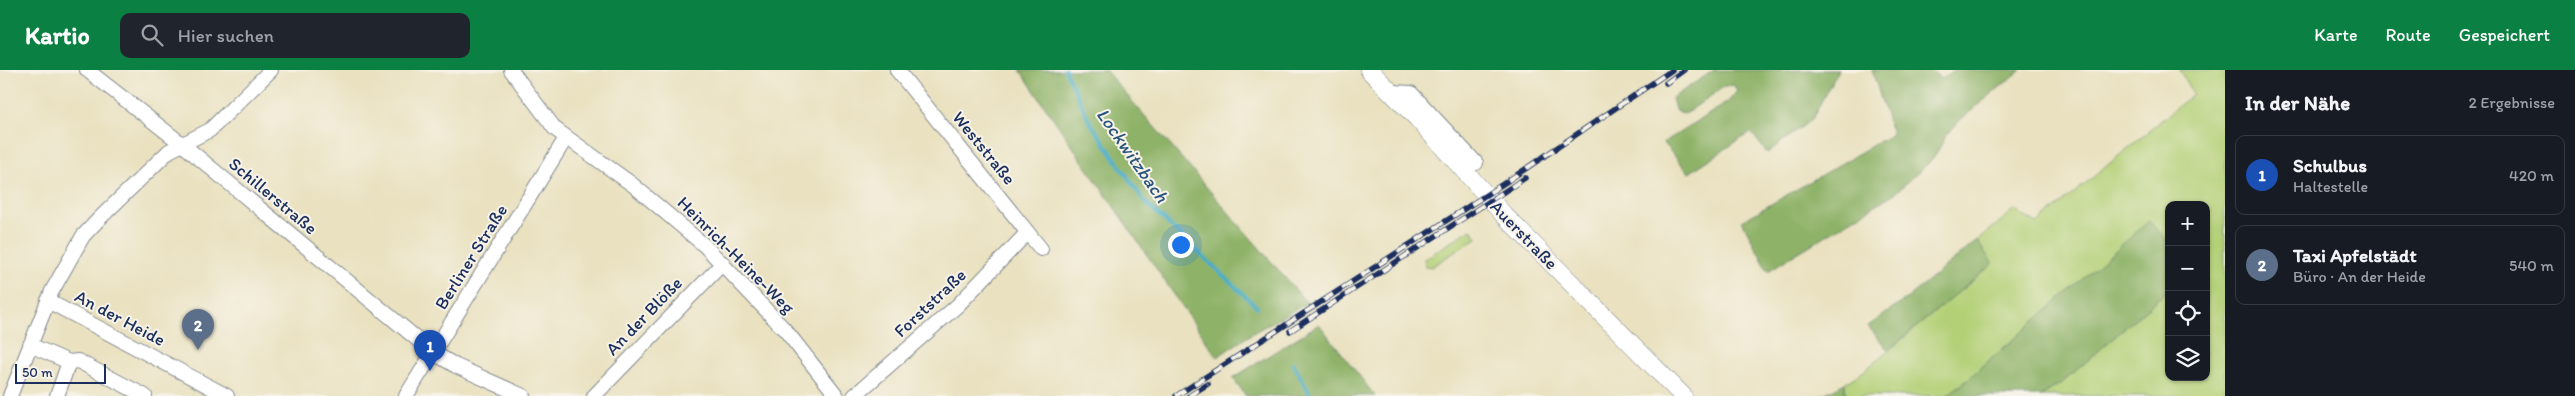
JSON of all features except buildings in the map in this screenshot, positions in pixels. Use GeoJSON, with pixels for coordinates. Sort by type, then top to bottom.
{"type":"FeatureCollection","features":[{"type":"Feature","properties":{"kind":"street","name":"Schillerstraße"},"geometry":{"type":"LineString","coordinates":[[87,70],[182,144],[434,353]]}},
{"type":"Feature","properties":{"kind":"street"},"geometry":{"type":"LineString","coordinates":[[10,396],[48,301],[69,259],[94,224],[170,151],[210,130],[271,70]]}},
{"type":"Feature","properties":{"kind":"street","name":"Heinrich-Heine-Weg"},"geometry":{"type":"LineString","coordinates":[[512,70],[546,120],[566,138],[633,185],[679,222],[723,263],[786,331],[837,396]]}},
{"type":"Feature","properties":{"kind":"street","name":"Weststraße"},"geometry":{"type":"LineString","coordinates":[[898,70],[1041,249]]}},
{"type":"Feature","properties":{"kind":"street","name":"Auerstraße"},"geometry":{"type":"LineString","coordinates":[[1369,70],[1393,92],[1504,215],[1683,396]]}},
{"type":"Feature","properties":{"kind":"street"},"geometry":{"type":"LineString","coordinates":[[1393,92],[1411,93],[1476,163]]}},
{"type":"Feature","properties":{"kind":"street","name":"Berliner Straße"},"geometry":{"type":"LineString","coordinates":[[406,396],[566,138]]}},
{"type":"Feature","properties":{"kind":"street","name":"Forststraße"},"geometry":{"type":"LineString","coordinates":[[854,396],[958,305],[1028,233]]}},
{"type":"Feature","properties":{"kind":"street","name":"An der Blöße"},"geometry":{"type":"LineString","coordinates":[[594,396],[723,263]]}},
{"type":"Feature","properties":{"kind":"street","name":"An der Heide"},"geometry":{"type":"LineString","coordinates":[[48,301],[227,396]]}},
{"type":"Feature","properties":{"kind":"street"},"geometry":{"type":"LineString","coordinates":[[30,345],[69,362],[78,361],[146,396]]}},
{"type":"Feature","properties":{"kind":"street"},"geometry":{"type":"LineString","coordinates":[[434,353],[456,366],[523,396]]}},
{"type":"Feature","properties":{"kind":"street"},"geometry":{"type":"LineString","coordinates":[[56,396],[69,362]]}},
{"type":"Feature","properties":{"kind":"green space"},"geometry":{"type":"Polygon","coordinates":[[[1020,70],[1105,70],[1307,303],[1256,331],[1217,357],[1020,70]]]}},
{"type":"Feature","properties":{"kind":"green space"},"geometry":{"type":"Polygon","coordinates":[[[1714,70],[1838,70],[1812,119],[1767,153],[1751,132],[1689,173],[1663,143],[1728,102],[1737,91],[1734,85],[1725,86],[1685,114],[1675,110],[1672,98],[1714,70]]]}},
{"type":"Feature","properties":{"kind":"green space"},"geometry":{"type":"Polygon","coordinates":[[[1872,70],[1931,70],[1941,79],[1953,70],[2021,70],[1960,120],[1946,136],[1933,159],[1895,193],[1768,271],[1742,221],[1892,134],[1872,70]]]}},
{"type":"Feature","properties":{"kind":"green space"},"geometry":{"type":"Polygon","coordinates":[[[2179,70],[2225,70],[2225,396],[2041,396],[2063,382],[2165,293],[2165,381],[2210,381],[2210,201],[2165,201],[2165,238],[2149,222],[1961,385],[1945,396],[1845,396],[1845,383],[1864,371],[1992,264],[1977,241],[2014,210],[2037,224],[2193,94],[2179,70]]]}},
{"type":"Feature","properties":{"kind":"green space"},"geometry":{"type":"Polygon","coordinates":[[[2149,221],[2165,238],[2165,293],[2063,382],[2041,396],[1945,396],[1961,385],[2149,221]]]}},
{"type":"Feature","properties":{"kind":"green space"},"geometry":{"type":"Polygon","coordinates":[[[1471,229],[1477,238],[1431,267],[1425,266],[1424,259],[1471,229]]]}},
{"type":"Feature","properties":{"kind":"green space"},"geometry":{"type":"Polygon","coordinates":[[[1977,241],[1993,264],[1888,350],[1868,326],[1904,301],[1977,241]]]}},
{"type":"Feature","properties":{"kind":"green space"},"geometry":{"type":"Polygon","coordinates":[[[1319,324],[1375,396],[1246,396],[1233,378],[1319,324]]]}},
{"type":"Feature","properties":{"kind":"green space"},"geometry":{"type":"Polygon","coordinates":[[[1845,383],[1845,396],[1820,396],[1845,383]]]}},
{"type":"Feature","properties":{"kind":"waterway","name":"Lockwitzbach"},"geometry":{"type":"LineString","coordinates":[[1065,70],[1090,122],[1144,201],[1257,307]]}},
{"type":"Feature","properties":{"kind":"waterway","name":"Lockwitzbach"},"geometry":{"type":"LineString","coordinates":[[1293,363],[1311,396]]}},
{"type":"Feature","properties":{"kind":"railway"},"geometry":{"type":"LineString","coordinates":[[1176,396],[1509,180],[1672,70]]}},
{"type":"Feature","properties":{"kind":"railway"},"geometry":{"type":"LineString","coordinates":[[1666,83],[1684,70]]}},
{"type":"Feature","properties":{"kind":"railway"},"geometry":{"type":"LineString","coordinates":[[1290,331],[1525,178]]}},
{"type":"Feature","properties":{"kind":"railway"},"geometry":{"type":"LineString","coordinates":[[1189,396],[1208,384]]}},
{"type":"Feature","properties":{"kind":"place","name":"Taxi Apfelstädt"},"geometry":{"type":"Point","coordinates":[198,350]}},
{"type":"Feature","properties":{"kind":"place","name":"Schulbus"},"geometry":{"type":"Point","coordinates":[430,371]}}]}
